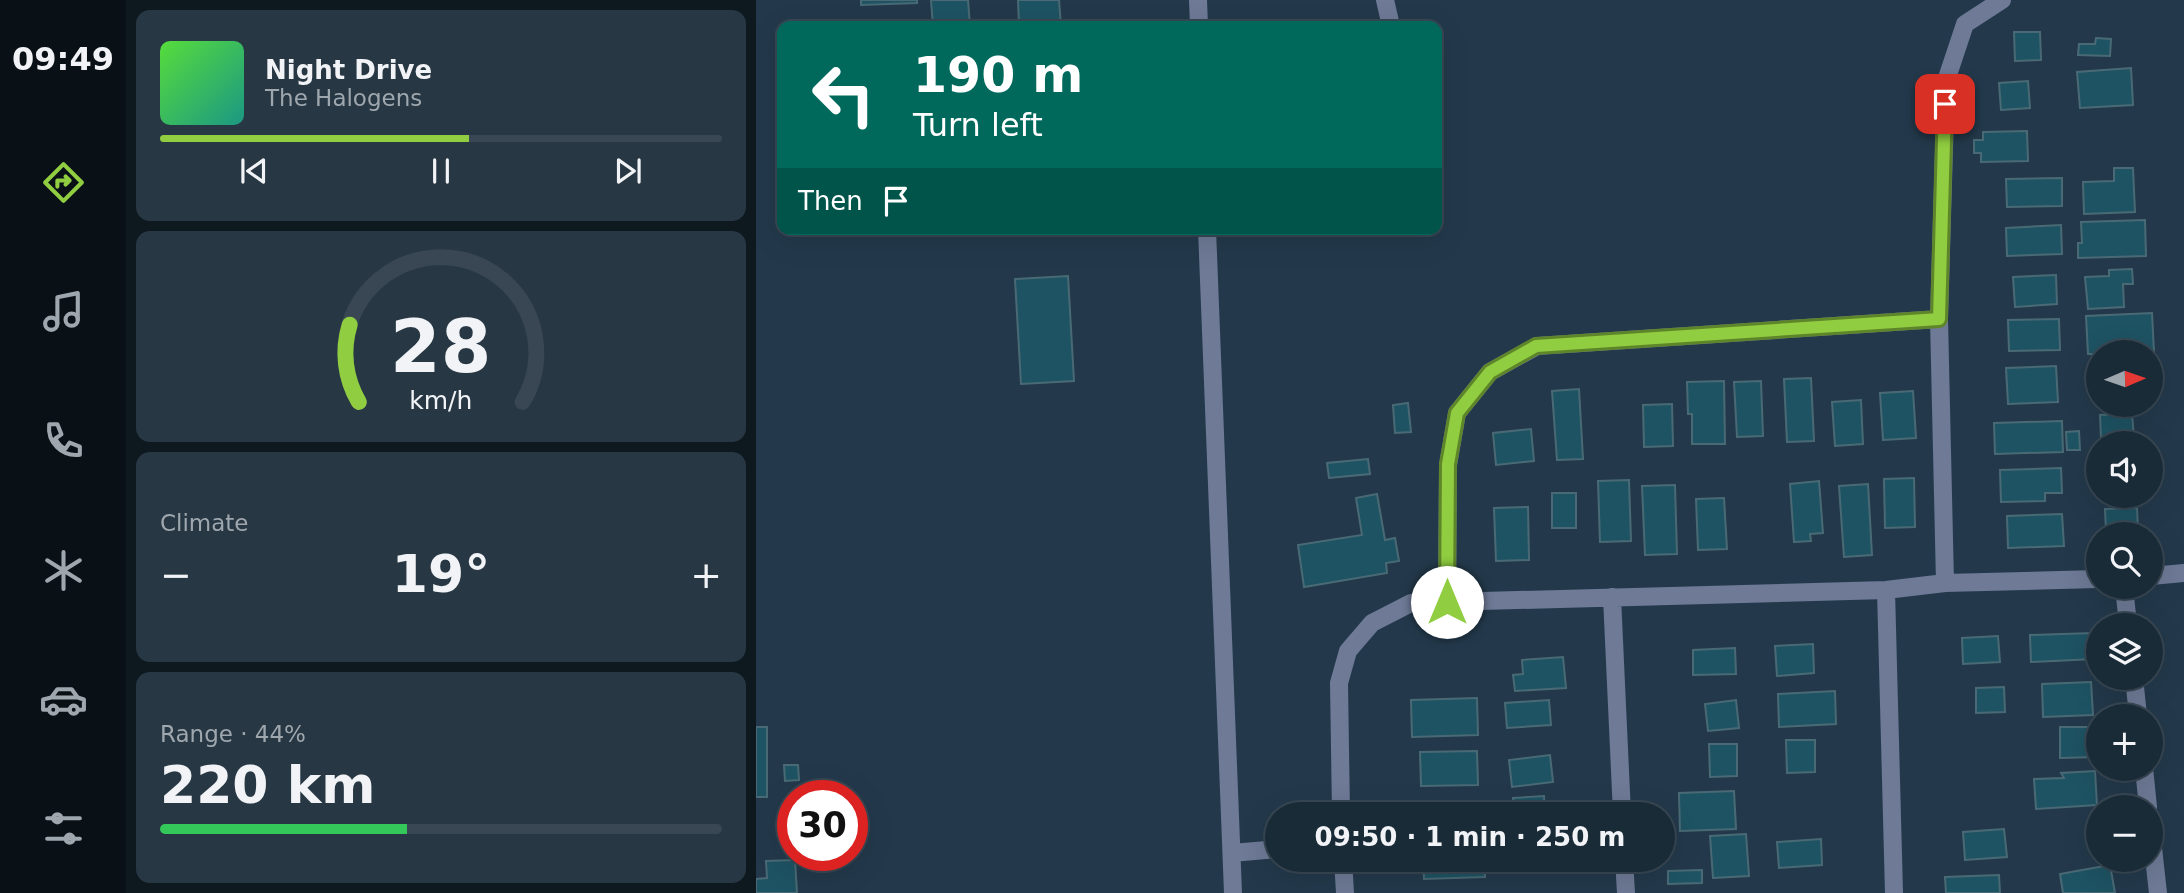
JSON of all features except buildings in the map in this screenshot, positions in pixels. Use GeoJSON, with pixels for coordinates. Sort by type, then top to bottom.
{"type":"FeatureCollection","features":[{"type":"Feature","properties":{"kind":"street"},"geometry":{"type":"LineString","coordinates":[[1198,0],[1199,21]]}},
{"type":"Feature","properties":{"kind":"street"},"geometry":{"type":"LineString","coordinates":[[1385,0],[1390,21]]}},
{"type":"Feature","properties":{"kind":"street"},"geometry":{"type":"LineString","coordinates":[[1945,583],[1939,319],[1946,81],[1965,24],[2002,0]]}},
{"type":"Feature","properties":{"kind":"street"},"geometry":{"type":"LineString","coordinates":[[1208,235],[1233,893]]}},
{"type":"Feature","properties":{"kind":"street"},"geometry":{"type":"LineString","coordinates":[[1447,602],[1448,464],[1457,413],[1490,372],[1536,346],[1939,319]]}},
{"type":"Feature","properties":{"kind":"street"},"geometry":{"type":"LineString","coordinates":[[2163,575],[2184,573]]}},
{"type":"Feature","properties":{"kind":"street"},"geometry":{"type":"LineString","coordinates":[[1341,802],[1339,683],[1348,651],[1372,623],[1411,603],[1886,590],[1945,583],[2086,579]]}},
{"type":"Feature","properties":{"kind":"street"},"geometry":{"type":"LineString","coordinates":[[1886,590],[1894,893]]}},
{"type":"Feature","properties":{"kind":"street"},"geometry":{"type":"LineString","coordinates":[[1612,597],[1621,802]]}},
{"type":"Feature","properties":{"kind":"street"},"geometry":{"type":"LineString","coordinates":[[1232,853],[1265,850]]}},
{"type":"Feature","properties":{"kind":"street"},"geometry":{"type":"LineString","coordinates":[[1344,872],[1345,893]]}},
{"type":"Feature","properties":{"kind":"street"},"geometry":{"type":"LineString","coordinates":[[1625,872],[1626,893]]}},
{"type":"Feature","properties":{"kind":"street"},"geometry":{"type":"LineString","coordinates":[[2156,872],[2158,893]]}},
{"type":"Feature","properties":{"kind":"route"},"geometry":{"type":"LineString","coordinates":[[1447,602],[1448,464],[1457,413],[1490,372],[1536,346],[1939,319],[1945,104]]}}]}
